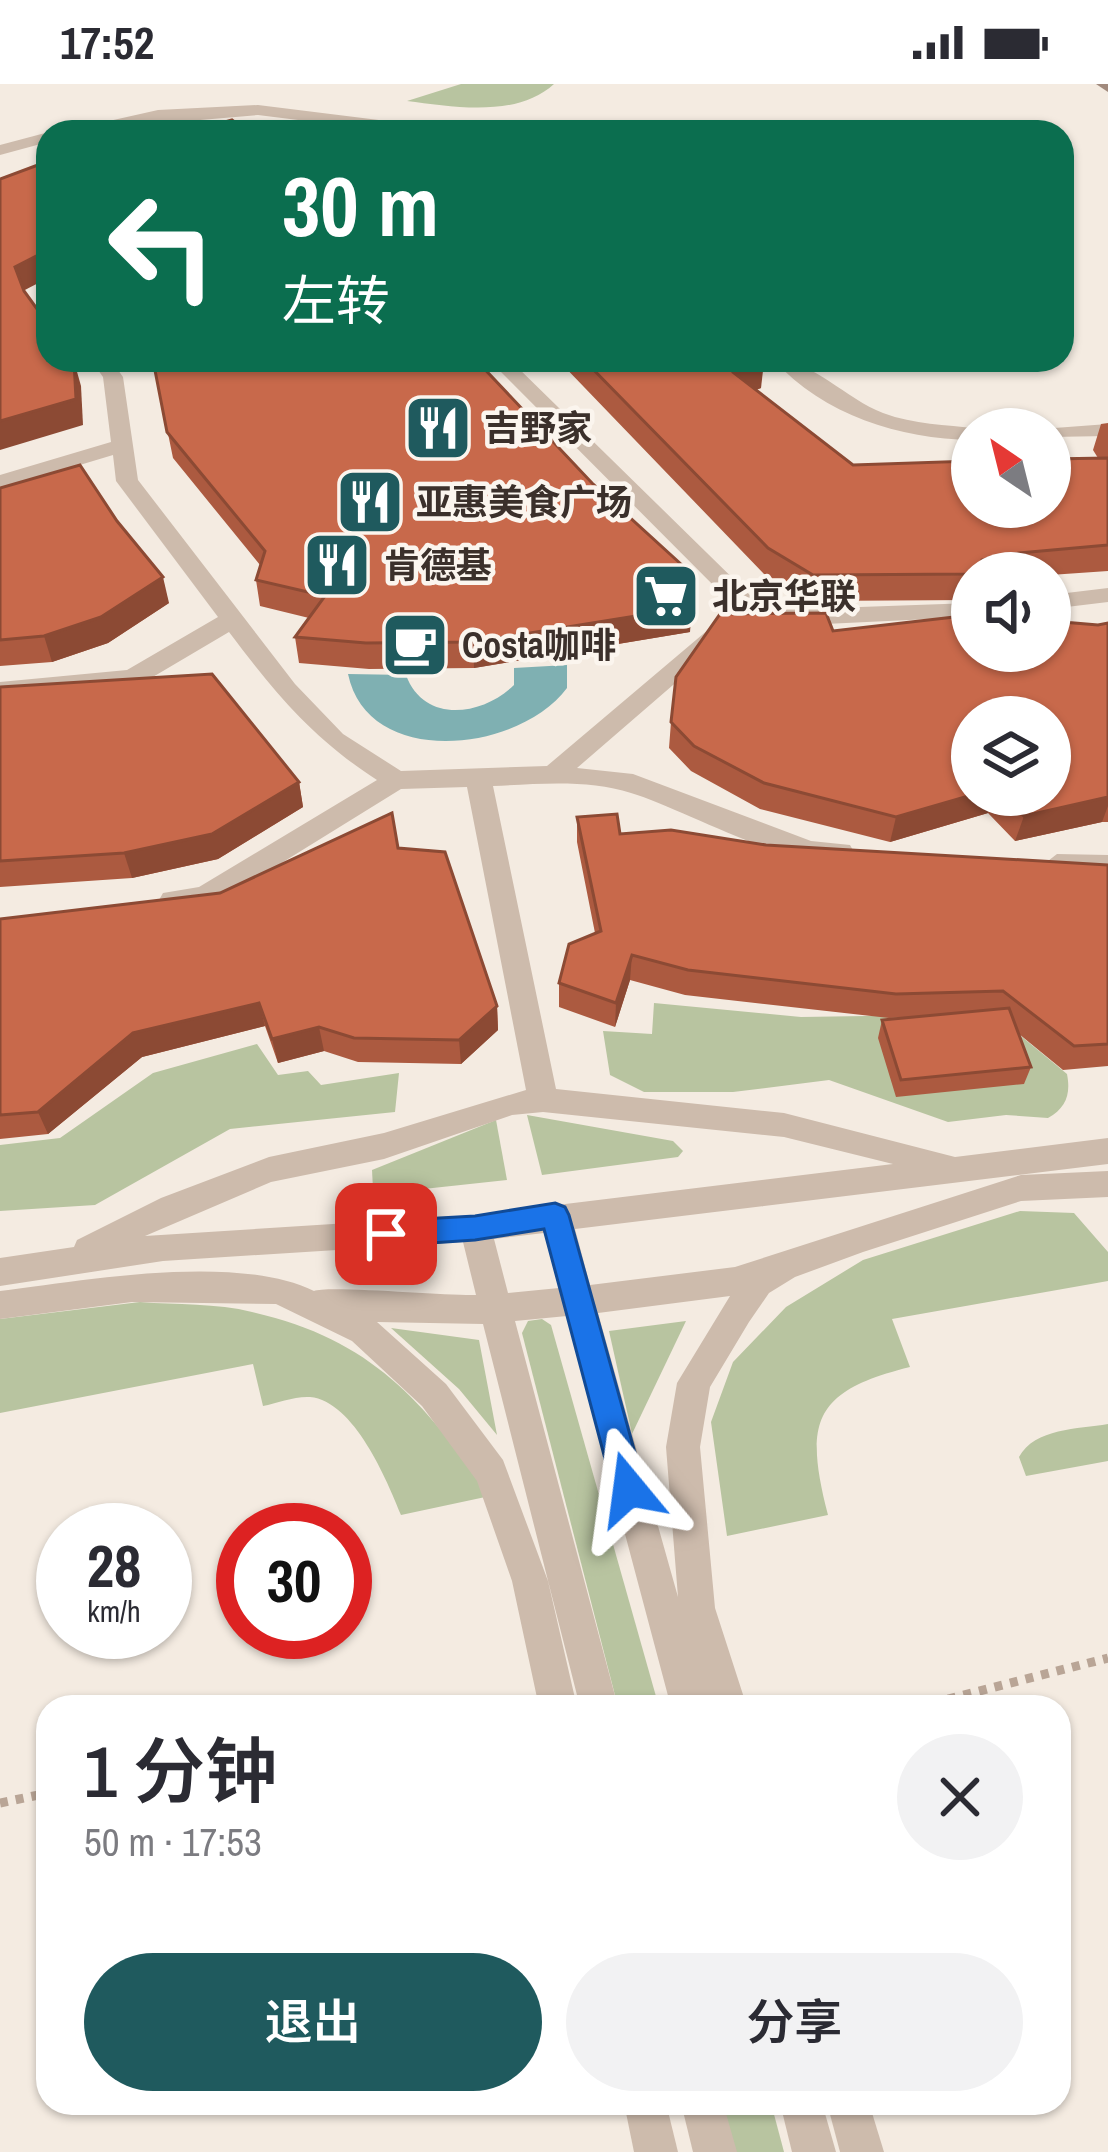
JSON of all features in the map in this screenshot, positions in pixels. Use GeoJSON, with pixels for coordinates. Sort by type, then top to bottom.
{"type":"FeatureCollection","features":[{"type":"Feature","properties":{"kind":"street"},"geometry":{"type":"LineString","coordinates":[[132,120],[258,110],[338,120]]}},
{"type":"Feature","properties":{"kind":"street"},"geometry":{"type":"LineString","coordinates":[[0,150],[36,140]]}},
{"type":"Feature","properties":{"kind":"street"},"geometry":{"type":"LineString","coordinates":[[110,372],[127,481],[286,690],[334,740],[396,780]]}},
{"type":"Feature","properties":{"kind":"street"},"geometry":{"type":"LineString","coordinates":[[511,372],[749,607],[804,617],[951,611]]}},
{"type":"Feature","properties":{"kind":"street"},"geometry":{"type":"LineString","coordinates":[[800,372],[841,403],[887,425],[951,432]]}},
{"type":"Feature","properties":{"kind":"street"},"geometry":{"type":"LineString","coordinates":[[1071,431],[1108,430]]}},
{"type":"Feature","properties":{"kind":"street"},"geometry":{"type":"LineString","coordinates":[[0,482],[122,445]]}},
{"type":"Feature","properties":{"kind":"street"},"geometry":{"type":"LineString","coordinates":[[1071,599],[1108,595]]}},
{"type":"Feature","properties":{"kind":"street"},"geometry":{"type":"LineString","coordinates":[[553,775],[749,607]]}},
{"type":"Feature","properties":{"kind":"street"},"geometry":{"type":"LineString","coordinates":[[0,690],[132,679],[235,618]]}},
{"type":"Feature","properties":{"kind":"street"},"geometry":{"type":"LineString","coordinates":[[136,905],[205,897],[396,780],[553,775],[633,783],[699,812],[810,850],[877,855]]}},
{"type":"Feature","properties":{"kind":"street"},"geometry":{"type":"LineString","coordinates":[[478,776],[543,1100]]}},
{"type":"Feature","properties":{"kind":"street"},"geometry":{"type":"LineString","coordinates":[[1036,863],[1108,865]]}},
{"type":"Feature","properties":{"kind":"street"},"geometry":{"type":"LineString","coordinates":[[65,1262],[225,1184],[384,1146],[512,1102],[543,1100],[643,1114],[784,1125],[960,1168]]}},
{"type":"Feature","properties":{"kind":"street"},"geometry":{"type":"LineString","coordinates":[[0,1272],[163,1247],[475,1228],[1108,1151]]}},
{"type":"Feature","properties":{"kind":"street"},"geometry":{"type":"LineString","coordinates":[[0,1305],[132,1288],[279,1290],[380,1311],[495,1307],[735,1281],[1022,1188],[1108,1184]]}},
{"type":"Feature","properties":{"kind":"street"},"geometry":{"type":"LineString","coordinates":[[555,1215],[574,1298],[687,1695]]}},
{"type":"Feature","properties":{"kind":"street"},"geometry":{"type":"LineString","coordinates":[[475,1228],[596,1695]]}},
{"type":"Feature","properties":{"kind":"street"},"geometry":{"type":"LineString","coordinates":[[724,1695],[697,1608],[683,1448],[685,1421],[702,1363],[758,1283],[784,1268]]}},
{"type":"Feature","properties":{"kind":"street"},"geometry":{"type":"LineString","coordinates":[[279,1290],[364,1331],[434,1395],[491,1472],[530,1580],[555,1695]]}},
{"type":"Feature","properties":{"kind":"street"},"geometry":{"type":"LineString","coordinates":[[648,2115],[656,2152]]}},
{"type":"Feature","properties":{"kind":"street"},"geometry":{"type":"LineString","coordinates":[[705,2115],[715,2152]]}},
{"type":"Feature","properties":{"kind":"street"},"geometry":{"type":"LineString","coordinates":[[804,2115],[814,2152]]}},
{"type":"Feature","properties":{"kind":"street"},"geometry":{"type":"LineString","coordinates":[[851,2115],[862,2152]]}},
{"type":"Feature","properties":{"kind":"path"},"geometry":{"type":"LineString","coordinates":[[964,1695],[1108,1658]]}},
{"type":"Feature","properties":{"kind":"path"},"geometry":{"type":"LineString","coordinates":[[0,1803],[36,1795]]}},
{"type":"Feature","properties":{"kind":"green space"},"geometry":{"type":"Polygon","coordinates":[[[461,84],[554,84],[539,95],[504,106],[407,101],[461,84]]]}},
{"type":"Feature","properties":{"kind":"green space"},"geometry":{"type":"Polygon","coordinates":[[[654,1003],[801,1017],[994,1014],[1067,1074],[1067,1094],[1063,1105],[1048,1118],[1006,1115],[948,1122],[829,1080],[733,1092],[644,1092],[610,1075],[603,1031],[652,1034],[654,1003]]]}},
{"type":"Feature","properties":{"kind":"green space"},"geometry":{"type":"Polygon","coordinates":[[[257,1044],[278,1075],[308,1071],[321,1085],[399,1073],[395,1112],[230,1129],[95,1205],[0,1211],[0,1145],[60,1138],[153,1073],[257,1044]]]}},
{"type":"Feature","properties":{"kind":"green space"},"geometry":{"type":"Polygon","coordinates":[[[527,1115],[673,1141],[683,1151],[678,1157],[542,1175],[527,1115]]]}},
{"type":"Feature","properties":{"kind":"green space"},"geometry":{"type":"Polygon","coordinates":[[[496,1120],[507,1180],[377,1194],[373,1189],[372,1170],[496,1120]]]}},
{"type":"Feature","properties":{"kind":"green space"},"geometry":{"type":"Polygon","coordinates":[[[1020,1211],[1074,1213],[1108,1252],[1108,1281],[892,1319],[910,1367],[853,1387],[824,1415],[817,1456],[828,1515],[727,1536],[711,1422],[733,1362],[786,1307],[863,1260],[1020,1211]]]}},
{"type":"Feature","properties":{"kind":"green space"},"geometry":{"type":"Polygon","coordinates":[[[140,1302],[239,1309],[330,1339],[362,1357],[417,1403],[490,1496],[401,1515],[367,1444],[341,1412],[310,1397],[263,1406],[253,1364],[0,1413],[0,1319],[140,1302]]]}},
{"type":"Feature","properties":{"kind":"green space"},"geometry":{"type":"Polygon","coordinates":[[[542,1319],[551,1325],[656,1695],[615,1695],[522,1333],[528,1321],[542,1319]]]}},
{"type":"Feature","properties":{"kind":"green space"},"geometry":{"type":"Polygon","coordinates":[[[686,1321],[632,1434],[609,1331],[686,1321]]]}},
{"type":"Feature","properties":{"kind":"green space"},"geometry":{"type":"Polygon","coordinates":[[[391,1328],[479,1340],[497,1435],[459,1389],[391,1328]]]}},
{"type":"Feature","properties":{"kind":"green space"},"geometry":{"type":"Polygon","coordinates":[[[1108,1424],[1108,1461],[1026,1476],[1019,1457],[1035,1440],[1108,1424]]]}},
{"type":"Feature","properties":{"kind":"green space"},"geometry":{"type":"Polygon","coordinates":[[[722,2115],[774,2115],[784,2152],[732,2152],[722,2115]]]}},
{"type":"Feature","properties":{"kind":"water"},"geometry":{"type":"Polygon","coordinates":[[[567,665],[567,688],[545,710],[482,737],[447,741],[414,737],[384,726],[361,705],[348,674],[406,675],[426,702],[455,710],[501,695],[514,685],[514,668],[567,665]]]}},
{"type":"Feature","properties":{"kind":"building"},"geometry":{"type":"Polygon","coordinates":[[[36,166],[36,256],[15,267],[36,308],[36,372],[75,372],[76,399],[0,421],[0,179],[36,166]]]}},
{"type":"Feature","properties":{"kind":"building"},"geometry":{"type":"Polygon","coordinates":[[[155,372],[487,372],[592,483],[694,576],[670,587],[692,607],[473,642],[366,643],[295,637],[325,596],[256,580],[265,551],[167,432],[155,372]]]}},
{"type":"Feature","properties":{"kind":"building"},"geometry":{"type":"Polygon","coordinates":[[[596,372],[737,372],[853,465],[951,462],[951,528],[1071,528],[1071,459],[1108,458],[1108,545],[951,552],[951,574],[813,575],[768,548],[596,372]]]}},
{"type":"Feature","properties":{"kind":"building"},"geometry":{"type":"Polygon","coordinates":[[[80,465],[117,521],[163,577],[101,617],[44,636],[0,640],[0,488],[80,465]]]}},
{"type":"Feature","properties":{"kind":"building"},"geometry":{"type":"Polygon","coordinates":[[[826,613],[833,631],[951,617],[951,672],[1071,672],[1071,623],[1108,623],[1108,797],[1071,805],[1071,696],[951,696],[951,801],[896,817],[764,783],[694,746],[671,722],[676,677],[720,614],[826,613]]]}},
{"type":"Feature","properties":{"kind":"building"},"geometry":{"type":"Polygon","coordinates":[[[212,674],[299,782],[212,834],[124,853],[0,861],[0,687],[212,674]]]}},
{"type":"Feature","properties":{"kind":"building"},"geometry":{"type":"Polygon","coordinates":[[[392,813],[398,848],[445,852],[497,1006],[459,1040],[354,1038],[319,1027],[272,1039],[259,1003],[133,1033],[38,1112],[0,1115],[0,919],[220,893],[392,813]]]}},
{"type":"Feature","properties":{"kind":"building"},"geometry":{"type":"Polygon","coordinates":[[[617,814],[620,834],[671,830],[766,845],[1108,865],[1108,1044],[1074,1046],[1003,991],[896,994],[688,970],[632,955],[616,1003],[559,983],[569,944],[601,931],[577,817],[617,814]]]}},
{"type":"Feature","properties":{"kind":"building"},"geometry":{"type":"Polygon","coordinates":[[[1009,1008],[1031,1067],[901,1080],[882,1020],[1009,1008]]]}},
{"type":"Feature","properties":{"kind":"place","name":"吉野家"},"geometry":{"type":"Point","coordinates":[438,428]}},
{"type":"Feature","properties":{"kind":"place","name":"亚惠美食广场"},"geometry":{"type":"Point","coordinates":[370,502]}},
{"type":"Feature","properties":{"kind":"place","name":"肯德基"},"geometry":{"type":"Point","coordinates":[337,565]}},
{"type":"Feature","properties":{"kind":"place","name":"北京华联"},"geometry":{"type":"Point","coordinates":[666,596]}},
{"type":"Feature","properties":{"kind":"place","name":"Costa咖啡"},"geometry":{"type":"Point","coordinates":[415,645]}},
{"type":"Feature","properties":{"kind":"route"},"geometry":{"type":"LineString","coordinates":[[386,1234],[475,1228],[555,1215],[629,1489]]}}]}
